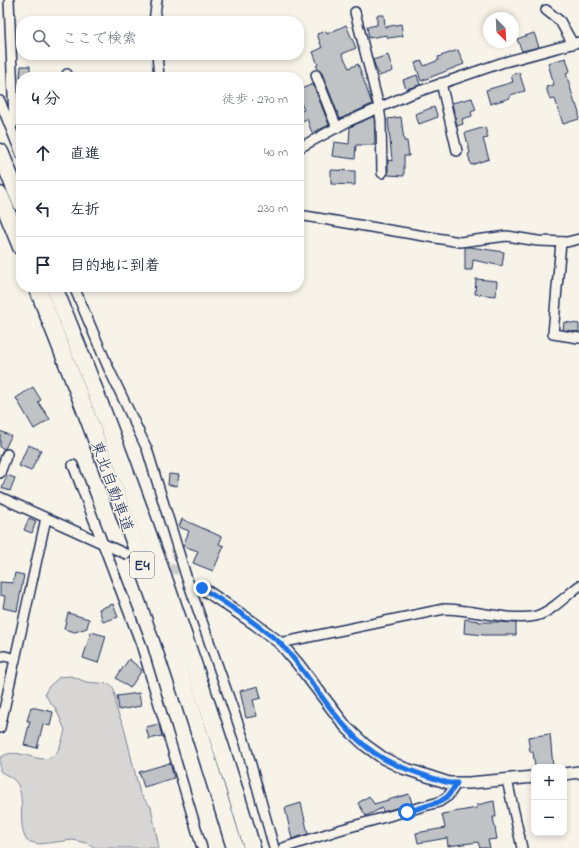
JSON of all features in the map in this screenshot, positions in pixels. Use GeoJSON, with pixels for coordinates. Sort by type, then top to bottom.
{"type":"FeatureCollection","features":[{"type":"Feature","properties":{"kind":"highway"},"geometry":{"type":"LineString","coordinates":[[0,152],[16,191]]}},
{"type":"Feature","properties":{"kind":"highway"},"geometry":{"type":"LineString","coordinates":[[0,195],[16,235]]}},
{"type":"Feature","properties":{"kind":"highway","name":"東北自動車道"},"geometry":{"type":"LineString","coordinates":[[39,292],[114,488],[170,644],[235,848]]}},
{"type":"Feature","properties":{"kind":"highway","name":"東北自動車道"},"geometry":{"type":"LineString","coordinates":[[56,292],[102,408],[157,557],[226,761],[252,848]]}},
{"type":"Feature","properties":{"kind":"street"},"geometry":{"type":"LineString","coordinates":[[8,0],[15,121]]}},
{"type":"Feature","properties":{"kind":"street"},"geometry":{"type":"LineString","coordinates":[[155,16],[157,0]]}},
{"type":"Feature","properties":{"kind":"street"},"geometry":{"type":"LineString","coordinates":[[304,145],[380,108],[441,83],[501,63],[576,43],[560,21],[546,10]]}},
{"type":"Feature","properties":{"kind":"street"},"geometry":{"type":"LineString","coordinates":[[355,12],[380,108],[382,173]]}},
{"type":"Feature","properties":{"kind":"street"},"geometry":{"type":"LineString","coordinates":[[157,60],[159,72]]}},
{"type":"Feature","properties":{"kind":"street"},"geometry":{"type":"LineString","coordinates":[[316,75],[337,128]]}},
{"type":"Feature","properties":{"kind":"street"},"geometry":{"type":"LineString","coordinates":[[441,83],[457,151]]}},
{"type":"Feature","properties":{"kind":"street"},"geometry":{"type":"LineString","coordinates":[[0,101],[15,121]]}},
{"type":"Feature","properties":{"kind":"street"},"geometry":{"type":"LineString","coordinates":[[304,217],[460,242],[507,236],[538,241],[561,242],[579,239]]}},
{"type":"Feature","properties":{"kind":"street"},"geometry":{"type":"LineString","coordinates":[[561,242],[553,334],[579,338]]}},
{"type":"Feature","properties":{"kind":"street"},"geometry":{"type":"LineString","coordinates":[[76,292],[96,340],[147,449],[183,574],[245,743],[274,848]]}},
{"type":"Feature","properties":{"kind":"street"},"geometry":{"type":"LineString","coordinates":[[0,473],[7,454]]}},
{"type":"Feature","properties":{"kind":"street"},"geometry":{"type":"LineString","coordinates":[[73,465],[141,644],[202,848]]}},
{"type":"Feature","properties":{"kind":"street"},"geometry":{"type":"LineString","coordinates":[[0,497],[126,554]]}},
{"type":"Feature","properties":{"kind":"street"},"geometry":{"type":"LineString","coordinates":[[0,728],[46,518]]}},
{"type":"Feature","properties":{"kind":"street"},"geometry":{"type":"LineString","coordinates":[[183,574],[280,643],[346,727],[365,745],[383,758],[403,768],[449,783],[469,783],[531,777]]}},
{"type":"Feature","properties":{"kind":"street"},"geometry":{"type":"LineString","coordinates":[[280,643],[444,609],[458,609],[508,617],[536,616],[546,612],[579,586]]}},
{"type":"Feature","properties":{"kind":"street"},"geometry":{"type":"LineString","coordinates":[[0,657],[5,656],[15,659]]}},
{"type":"Feature","properties":{"kind":"street"},"geometry":{"type":"LineString","coordinates":[[567,774],[579,772]]}},
{"type":"Feature","properties":{"kind":"street"},"geometry":{"type":"LineString","coordinates":[[508,780],[522,848]]}},
{"type":"Feature","properties":{"kind":"street"},"geometry":{"type":"LineString","coordinates":[[283,848],[339,830],[439,802],[448,796],[457,783]]}},
{"type":"Feature","properties":{"kind":"shaded area"},"geometry":{"type":"Polygon","coordinates":[[[71,676],[86,682],[110,684],[114,689],[117,711],[124,727],[140,794],[151,807],[159,848],[96,848],[86,843],[73,840],[39,844],[27,841],[22,826],[21,800],[18,785],[13,779],[0,771],[0,758],[7,754],[14,753],[44,759],[50,757],[58,751],[65,730],[56,709],[45,694],[49,686],[59,677],[71,676]]]}},
{"type":"Feature","properties":{"kind":"building"},"geometry":{"type":"Polygon","coordinates":[[[377,15],[384,15],[385,27],[401,24],[403,36],[388,38],[387,35],[369,38],[367,27],[377,25],[377,15]]]}},
{"type":"Feature","properties":{"kind":"building"},"geometry":{"type":"Polygon","coordinates":[[[346,25],[356,48],[342,54],[349,68],[358,64],[372,104],[340,119],[322,73],[316,66],[318,65],[313,52],[322,48],[317,34],[326,31],[327,34],[346,25]]]}},
{"type":"Feature","properties":{"kind":"building"},"geometry":{"type":"Polygon","coordinates":[[[534,33],[539,47],[522,51],[519,44],[519,38],[534,33]]]}},
{"type":"Feature","properties":{"kind":"building"},"geometry":{"type":"Polygon","coordinates":[[[458,50],[464,64],[421,81],[415,63],[422,61],[424,66],[439,60],[438,57],[458,50]]]}},
{"type":"Feature","properties":{"kind":"building"},"geometry":{"type":"Polygon","coordinates":[[[388,55],[393,71],[379,76],[373,60],[388,55]]]}},
{"type":"Feature","properties":{"kind":"building"},"geometry":{"type":"Polygon","coordinates":[[[566,58],[570,71],[566,73],[579,113],[579,119],[563,124],[555,99],[550,100],[546,87],[554,85],[548,63],[566,58]]]}},
{"type":"Feature","properties":{"kind":"building"},"geometry":{"type":"Polygon","coordinates":[[[21,66],[30,66],[30,72],[20,72],[21,66]]]}},
{"type":"Feature","properties":{"kind":"building"},"geometry":{"type":"Polygon","coordinates":[[[519,72],[525,91],[510,95],[510,98],[490,104],[486,90],[513,82],[511,75],[519,72]]]}},
{"type":"Feature","properties":{"kind":"building"},"geometry":{"type":"Polygon","coordinates":[[[417,75],[420,85],[406,89],[403,80],[417,75]]]}},
{"type":"Feature","properties":{"kind":"building"},"geometry":{"type":"Polygon","coordinates":[[[313,84],[329,125],[312,133],[307,119],[304,120],[304,88],[313,84]]]}},
{"type":"Feature","properties":{"kind":"building"},"geometry":{"type":"Polygon","coordinates":[[[472,98],[476,110],[471,112],[472,116],[462,119],[463,124],[457,126],[452,103],[472,98]]]}},
{"type":"Feature","properties":{"kind":"building"},"geometry":{"type":"Polygon","coordinates":[[[434,107],[438,117],[419,124],[415,114],[434,107]]]}},
{"type":"Feature","properties":{"kind":"building"},"geometry":{"type":"Polygon","coordinates":[[[374,116],[375,145],[356,145],[355,159],[332,156],[334,142],[349,144],[350,127],[374,116]]]}},
{"type":"Feature","properties":{"kind":"building"},"geometry":{"type":"Polygon","coordinates":[[[401,117],[404,141],[407,141],[409,156],[404,156],[404,176],[388,175],[388,160],[392,161],[388,119],[401,117]]]}},
{"type":"Feature","properties":{"kind":"building"},"geometry":{"type":"Polygon","coordinates":[[[485,127],[488,138],[483,139],[489,159],[471,165],[468,154],[470,153],[465,133],[485,127]]]}},
{"type":"Feature","properties":{"kind":"building"},"geometry":{"type":"Polygon","coordinates":[[[331,170],[355,171],[355,185],[331,184],[331,170]]]}},
{"type":"Feature","properties":{"kind":"building"},"geometry":{"type":"Polygon","coordinates":[[[465,247],[504,252],[502,266],[473,260],[472,270],[465,270],[465,247]]]}},
{"type":"Feature","properties":{"kind":"building"},"geometry":{"type":"Polygon","coordinates":[[[476,279],[497,281],[496,296],[475,294],[476,279]]]}},
{"type":"Feature","properties":{"kind":"building"},"geometry":{"type":"Polygon","coordinates":[[[564,322],[579,324],[579,332],[563,330],[564,322]]]}},
{"type":"Feature","properties":{"kind":"building"},"geometry":{"type":"Polygon","coordinates":[[[33,387],[41,400],[38,402],[50,419],[34,429],[16,398],[33,387]]]}},
{"type":"Feature","properties":{"kind":"building"},"geometry":{"type":"Polygon","coordinates":[[[0,431],[11,436],[5,449],[0,447],[0,431]]]}},
{"type":"Feature","properties":{"kind":"building"},"geometry":{"type":"Polygon","coordinates":[[[28,445],[41,450],[31,471],[19,466],[28,445]]]}},
{"type":"Feature","properties":{"kind":"building"},"geometry":{"type":"Polygon","coordinates":[[[169,474],[179,475],[177,486],[168,485],[169,474]]]}},
{"type":"Feature","properties":{"kind":"building"},"geometry":{"type":"Polygon","coordinates":[[[7,475],[15,478],[10,491],[2,488],[7,475]]]}},
{"type":"Feature","properties":{"kind":"building"},"geometry":{"type":"Polygon","coordinates":[[[29,518],[36,521],[32,533],[24,530],[29,518]]]}},
{"type":"Feature","properties":{"kind":"building"},"geometry":{"type":"Polygon","coordinates":[[[182,519],[222,537],[219,544],[224,546],[213,571],[193,563],[198,551],[183,546],[189,531],[179,527],[182,519]]]}},
{"type":"Feature","properties":{"kind":"building"},"geometry":{"type":"Polygon","coordinates":[[[15,573],[24,575],[17,611],[3,608],[5,596],[0,595],[0,582],[13,583],[15,573]]]}},
{"type":"Feature","properties":{"kind":"building"},"geometry":{"type":"Polygon","coordinates":[[[113,604],[118,617],[103,622],[99,609],[113,604]]]}},
{"type":"Feature","properties":{"kind":"building"},"geometry":{"type":"Polygon","coordinates":[[[68,613],[89,619],[87,628],[75,632],[64,629],[68,613]]]}},
{"type":"Feature","properties":{"kind":"building"},"geometry":{"type":"Polygon","coordinates":[[[465,619],[479,622],[516,623],[516,635],[484,635],[464,633],[465,619]]]}},
{"type":"Feature","properties":{"kind":"building"},"geometry":{"type":"Polygon","coordinates":[[[91,632],[106,636],[98,663],[83,658],[91,632]]]}},
{"type":"Feature","properties":{"kind":"building"},"geometry":{"type":"Polygon","coordinates":[[[129,659],[142,670],[130,688],[116,678],[129,659]]]}},
{"type":"Feature","properties":{"kind":"building"},"geometry":{"type":"Polygon","coordinates":[[[258,686],[261,698],[253,700],[257,716],[246,718],[240,691],[258,686]]]}},
{"type":"Feature","properties":{"kind":"building"},"geometry":{"type":"Polygon","coordinates":[[[139,693],[141,706],[119,710],[117,696],[139,693]]]}},
{"type":"Feature","properties":{"kind":"building"},"geometry":{"type":"Polygon","coordinates":[[[31,707],[53,712],[50,726],[43,724],[37,748],[24,745],[30,721],[27,721],[31,707]]]}},
{"type":"Feature","properties":{"kind":"building"},"geometry":{"type":"Polygon","coordinates":[[[159,724],[162,736],[149,739],[146,727],[159,724]]]}},
{"type":"Feature","properties":{"kind":"building"},"geometry":{"type":"Polygon","coordinates":[[[550,734],[553,764],[535,764],[533,752],[530,752],[528,737],[550,734]]]}},
{"type":"Feature","properties":{"kind":"building"},"geometry":{"type":"Polygon","coordinates":[[[170,763],[174,778],[144,787],[139,772],[170,763]]]}},
{"type":"Feature","properties":{"kind":"building"},"geometry":{"type":"Polygon","coordinates":[[[409,794],[412,803],[383,812],[382,808],[366,816],[358,803],[369,796],[374,804],[409,794]]]}},
{"type":"Feature","properties":{"kind":"building"},"geometry":{"type":"Polygon","coordinates":[[[494,801],[496,817],[493,817],[497,839],[488,840],[490,848],[480,848],[478,842],[448,846],[447,838],[418,843],[416,833],[445,828],[442,814],[477,808],[477,805],[494,801]]]}},
{"type":"Feature","properties":{"kind":"building"},"geometry":{"type":"Polygon","coordinates":[[[301,803],[308,834],[292,839],[285,808],[301,803]]]}},
{"type":"Feature","properties":{"kind":"tunnel"},"geometry":{"type":"LineString","coordinates":[[157,564],[179,571]]}},
{"type":"Feature","properties":{"kind":"route"},"geometry":{"type":"LineString","coordinates":[[202,588],[280,643],[324,697],[346,727],[365,745],[383,758],[403,768],[449,783],[457,783],[448,796],[439,802],[407,812]]}}]}
